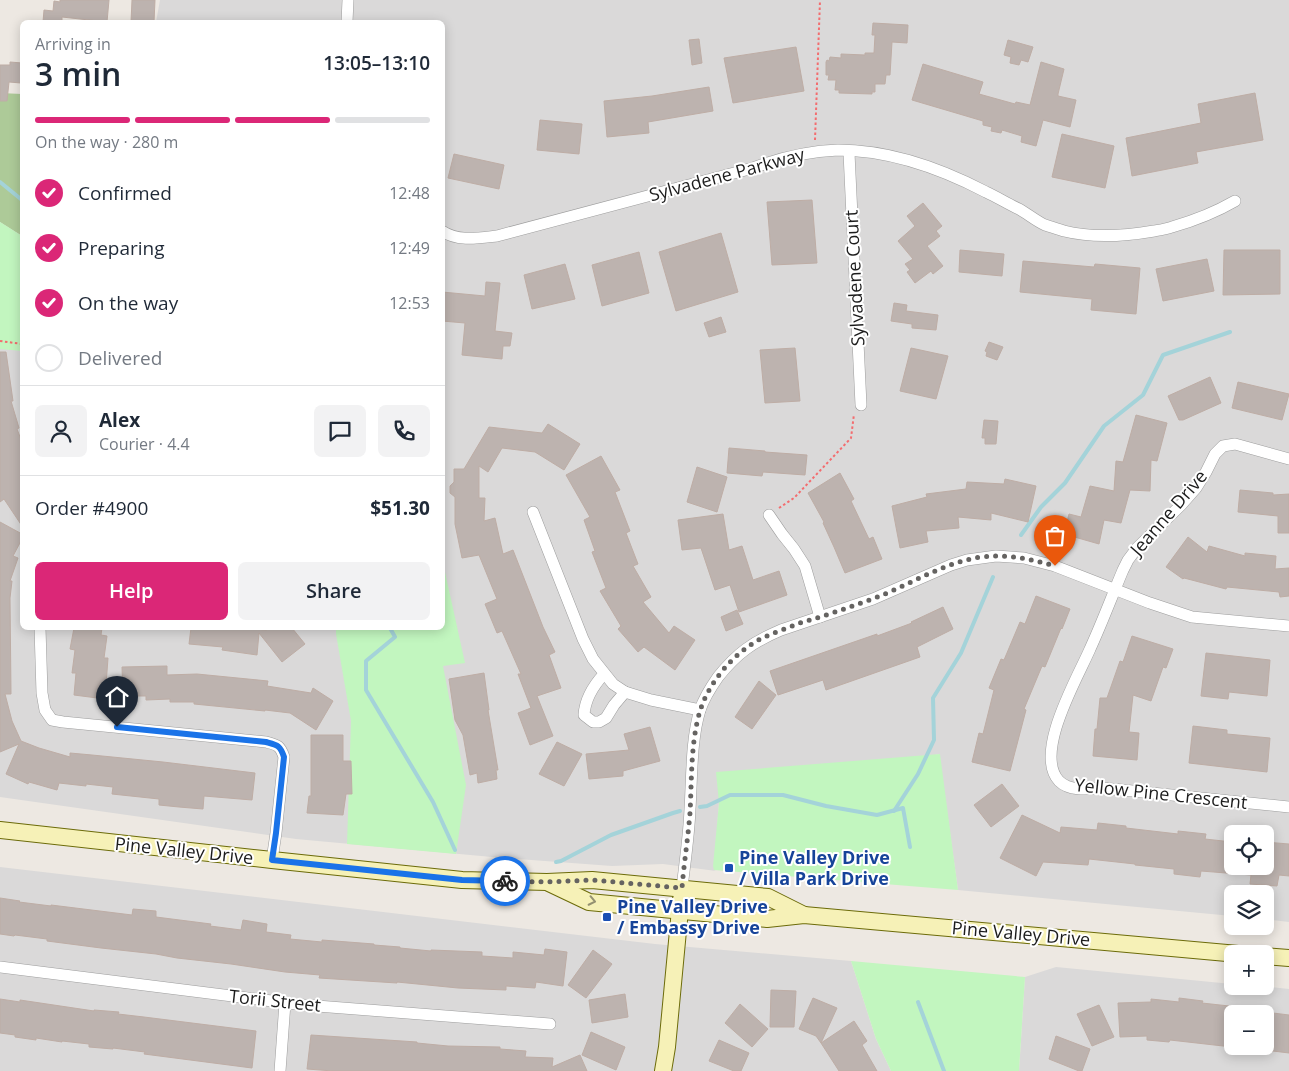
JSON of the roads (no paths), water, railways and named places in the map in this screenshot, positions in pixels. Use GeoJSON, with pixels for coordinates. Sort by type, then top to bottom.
{"type":"FeatureCollection","features":[{"type":"Feature","properties":{"kind":"main road","name":"Pine Valley Drive"},"geometry":{"type":"LineString","coordinates":[[0,830],[462,880],[547,882],[592,880],[768,897],[804,915]]}},
{"type":"Feature","properties":{"kind":"main road","name":"Pine Valley Drive"},"geometry":{"type":"LineString","coordinates":[[547,882],[589,902],[767,918],[804,915],[1224,953]]}},
{"type":"Feature","properties":{"kind":"main road"},"geometry":{"type":"LineString","coordinates":[[663,1071],[667,1048],[682,888]]}},
{"type":"Feature","properties":{"kind":"main road"},"geometry":{"type":"LineString","coordinates":[[1274,957],[1289,958]]}},
{"type":"Feature","properties":{"kind":"street"},"geometry":{"type":"LineString","coordinates":[[347,20],[348,0]]}},
{"type":"Feature","properties":{"kind":"street","name":"Sylvadene Parkway"},"geometry":{"type":"LineString","coordinates":[[445,232],[460,238],[496,236],[753,168],[787,157],[838,150],[870,152],[902,158],[937,169],[986,191],[1046,225],[1081,234],[1136,234],[1172,228],[1235,201]]}},
{"type":"Feature","properties":{"kind":"street","name":"Sylvadene Court"},"geometry":{"type":"LineString","coordinates":[[848,151],[861,404]]}},
{"type":"Feature","properties":{"kind":"street","name":"Jeanne Drive"},"geometry":{"type":"LineString","coordinates":[[1115,589],[1128,560],[1181,505],[1206,472],[1215,454],[1223,446],[1235,444],[1289,459]]}},
{"type":"Feature","properties":{"kind":"street"},"geometry":{"type":"LineString","coordinates":[[533,512],[582,639],[604,674],[613,684],[625,692],[651,700],[700,710]]}},
{"type":"Feature","properties":{"kind":"street"},"geometry":{"type":"LineString","coordinates":[[769,515],[804,566],[820,617]]}},
{"type":"Feature","properties":{"kind":"street"},"geometry":{"type":"LineString","coordinates":[[682,888],[690,814],[693,758],[700,710],[714,683],[729,663],[754,642],[768,635],[872,599],[952,565],[967,560],[996,556],[1009,556],[1055,566],[1157,606],[1192,617],[1289,626]]}},
{"type":"Feature","properties":{"kind":"street","name":"Yellow Pine Crescent"},"geometry":{"type":"LineString","coordinates":[[1115,589],[1056,726],[1050,763],[1060,781],[1070,787],[1083,789],[1103,788],[1289,807]]}},
{"type":"Feature","properties":{"kind":"street"},"geometry":{"type":"LineString","coordinates":[[40,630],[42,693],[45,710],[52,720],[266,742],[281,748],[284,757],[272,860]]}},
{"type":"Feature","properties":{"kind":"street"},"geometry":{"type":"LineString","coordinates":[[604,674],[592,689],[584,708],[584,715],[593,722],[599,722],[606,718],[625,692]]}},
{"type":"Feature","properties":{"kind":"street","name":"Torii Street"},"geometry":{"type":"LineString","coordinates":[[0,967],[285,1003],[550,1024]]}},
{"type":"Feature","properties":{"kind":"street"},"geometry":{"type":"LineString","coordinates":[[280,1071],[285,1003]]}},
{"type":"Feature","properties":{"kind":"waterway"},"geometry":{"type":"LineString","coordinates":[[0,182],[20,198]]}},
{"type":"Feature","properties":{"kind":"waterway"},"geometry":{"type":"LineString","coordinates":[[1021,535],[1041,507],[1065,483],[1104,426],[1143,395],[1163,355],[1230,332]]}},
{"type":"Feature","properties":{"kind":"waterway"},"geometry":{"type":"LineString","coordinates":[[894,811],[918,774],[934,740],[933,698],[961,653],[993,577]]}},
{"type":"Feature","properties":{"kind":"waterway"},"geometry":{"type":"LineString","coordinates":[[391,630],[395,637],[366,661],[366,690],[433,802],[455,850]]}},
{"type":"Feature","properties":{"kind":"waterway"},"geometry":{"type":"LineString","coordinates":[[700,807],[707,806],[730,795],[783,795],[826,806],[877,815],[903,808],[910,847]]}},
{"type":"Feature","properties":{"kind":"waterway"},"geometry":{"type":"LineString","coordinates":[[556,862],[611,835],[680,811]]}},
{"type":"Feature","properties":{"kind":"waterway"},"geometry":{"type":"LineString","coordinates":[[918,1002],[944,1071]]}},
{"type":"Feature","properties":{"kind":"place","name":"Pine Valley Drive / Villa Park Drive"},"geometry":{"type":"Point","coordinates":[729,868]}},
{"type":"Feature","properties":{"kind":"place","name":"Pine Valley Drive / Embassy Drive"},"geometry":{"type":"Point","coordinates":[607,917]}}]}
